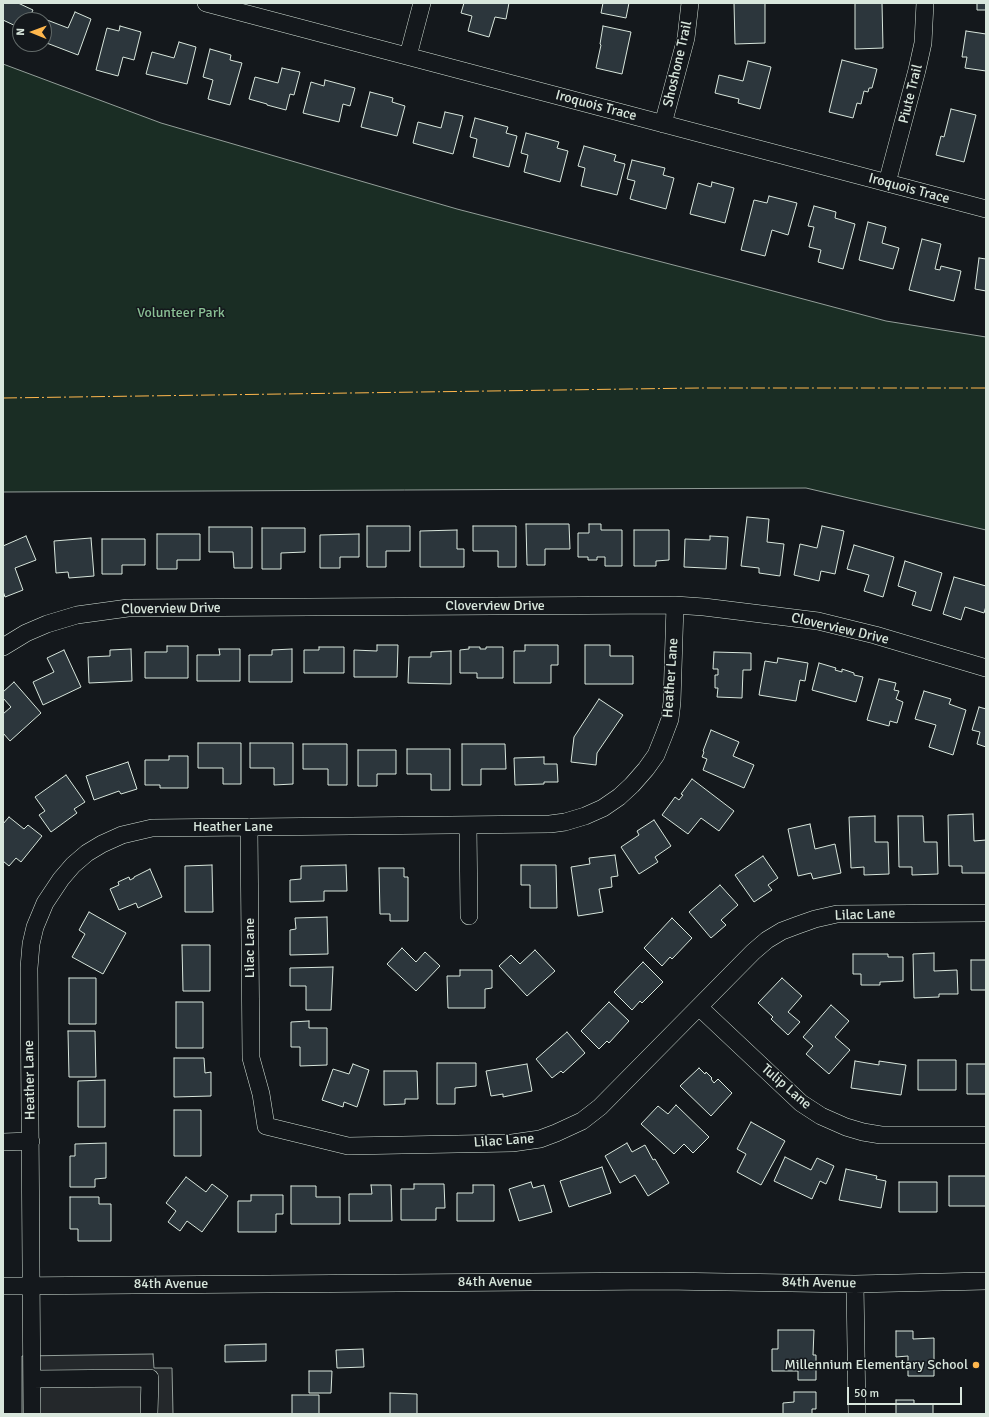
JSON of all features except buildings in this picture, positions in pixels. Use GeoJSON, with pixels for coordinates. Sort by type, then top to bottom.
{"type":"FeatureCollection","features":[{"type":"Feature","properties":{"kind":"street","name":"Iroquois Trace"},"geometry":{"type":"LineString","coordinates":[[206,3],[986,209]]}},
{"type":"Feature","properties":{"kind":"street"},"geometry":{"type":"LineString","coordinates":[[408,56],[422,3]]}},
{"type":"Feature","properties":{"kind":"street","name":"Shoshone Trail"},"geometry":{"type":"LineString","coordinates":[[663,124],[686,38],[690,3]]}},
{"type":"Feature","properties":{"kind":"street","name":"Piute Trail"},"geometry":{"type":"LineString","coordinates":[[887,183],[923,43],[925,3]]}},
{"type":"Feature","properties":{"kind":"street","name":"Cloverview Drive"},"geometry":{"type":"LineString","coordinates":[[3,647],[26,632],[47,624],[77,615],[128,608],[675,605],[704,607],[818,621],[875,635],[986,668]]}},
{"type":"Feature","properties":{"kind":"street","name":"Heather Lane"},"geometry":{"type":"LineString","coordinates":[[32,1414],[30,1319],[32,1285],[29,968],[31,944],[35,927],[45,903],[61,879],[73,865],[87,853],[102,844],[122,835],[137,831],[166,827],[468,824],[544,825],[565,822],[585,816],[603,808],[619,797],[646,769],[656,755],[670,719],[672,702],[675,605]]}},
{"type":"Feature","properties":{"kind":"street"},"geometry":{"type":"LineString","coordinates":[[468,824],[469,916]]}},
{"type":"Feature","properties":{"kind":"street","name":"Lilac Lane"},"geometry":{"type":"LineString","coordinates":[[249,827],[251,1058],[261,1094],[266,1126],[348,1146],[512,1143],[540,1139],[582,1121],[600,1107],[753,952],[767,940],[798,924],[837,914],[986,913]]}},
{"type":"Feature","properties":{"kind":"street","name":"Tulip Lane"},"geometry":{"type":"LineString","coordinates":[[699,1006],[796,1098],[821,1116],[846,1127],[881,1135],[986,1135]]}},
{"type":"Feature","properties":{"kind":"street"},"geometry":{"type":"LineString","coordinates":[[3,1142],[30,1141]]}},
{"type":"Feature","properties":{"kind":"street","name":"84th Avenue"},"geometry":{"type":"LineString","coordinates":[[3,1286],[647,1281],[855,1284],[986,1281]]}},
{"type":"Feature","properties":{"kind":"street"},"geometry":{"type":"LineString","coordinates":[[855,1284],[857,1414]]}},
{"type":"Feature","properties":{"kind":"street"},"geometry":{"type":"LineString","coordinates":[[32,1379],[150,1378],[149,1414]]}},
{"type":"Feature","properties":{"kind":"green space","name":"Volunteer Park"},"geometry":{"type":"Polygon","coordinates":[[[3,64],[161,123],[457,209],[886,321],[986,337],[986,530],[806,488],[3,492],[3,64]]]}},
{"type":"Feature","properties":{"kind":"shaded area"},"geometry":{"type":"Polygon","coordinates":[[[153,1354],[154,1368],[172,1368],[173,1414],[22,1414],[22,1356],[153,1354]]]}},
{"type":"Feature","properties":{"kind":"power"},"geometry":{"type":"LineString","coordinates":[[3,398],[699,388],[986,388]]}},
{"type":"Feature","properties":{"kind":"place","name":"Millennium Elementary School"},"geometry":{"type":"Point","coordinates":[976,1365]}}]}
